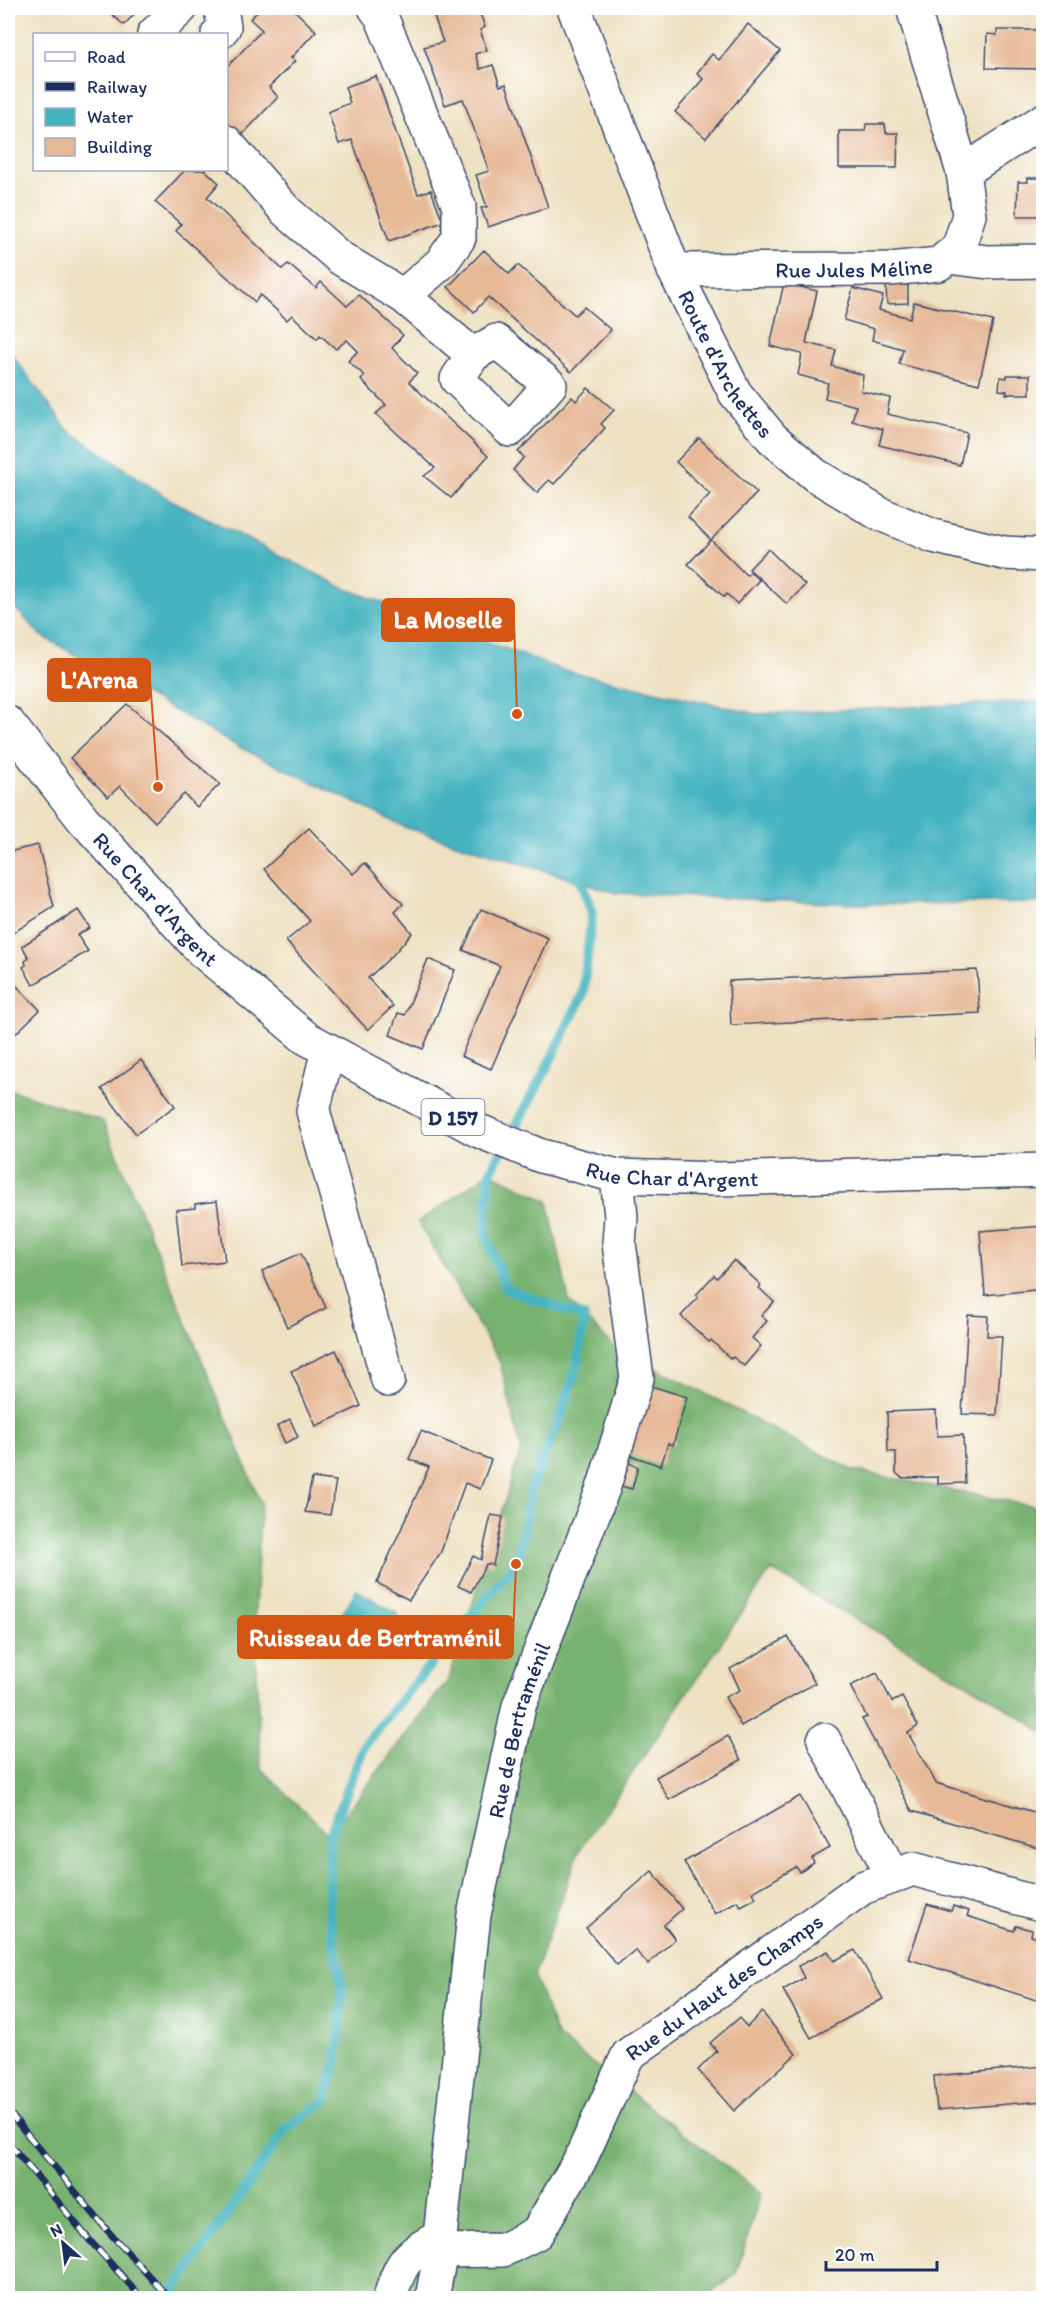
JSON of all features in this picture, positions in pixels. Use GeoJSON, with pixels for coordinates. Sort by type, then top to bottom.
{"type":"FeatureCollection","features":[{"type":"Feature","properties":{"kind":"street"},"geometry":{"type":"LineString","coordinates":[[155,33],[181,8]]}},
{"type":"Feature","properties":{"kind":"street"},"geometry":{"type":"LineString","coordinates":[[219,33],[225,27],[221,8]]}},
{"type":"Feature","properties":{"kind":"street"},"geometry":{"type":"LineString","coordinates":[[375,8],[381,16],[459,206],[459,238],[441,263],[403,296]]}},
{"type":"Feature","properties":{"kind":"street","name":"Route d'Archettes"},"geometry":{"type":"LineString","coordinates":[[574,8],[674,270],[735,393],[772,438],[815,475],[878,513],[933,536],[1004,553],[1044,555]]}},
{"type":"Feature","properties":{"kind":"street","name":"Rue Jules Méline"},"geometry":{"type":"LineString","coordinates":[[674,270],[890,269],[939,264],[959,247],[969,215],[963,172],[913,8]]}},
{"type":"Feature","properties":{"kind":"street"},"geometry":{"type":"LineString","coordinates":[[963,172],[1044,120]]}},
{"type":"Feature","properties":{"kind":"street"},"geometry":{"type":"LineString","coordinates":[[228,144],[286,211],[340,258],[403,296],[473,355]]}},
{"type":"Feature","properties":{"kind":"street"},"geometry":{"type":"LineString","coordinates":[[948,257],[988,262],[1044,261]]}},
{"type":"Feature","properties":{"kind":"street","name":"Rue Char d'Argent"},"geometry":{"type":"LineString","coordinates":[[8,723],[82,819],[201,950],[306,1038],[479,1131],[541,1156],[618,1176],[719,1179],[1044,1170]]}},
{"type":"Feature","properties":{"kind":"street"},"geometry":{"type":"LineString","coordinates":[[328,1050],[314,1111],[388,1380]]}},
{"type":"Feature","properties":{"kind":"street","name":"Rue de Bertraménil"},"geometry":{"type":"LineString","coordinates":[[432,2298],[440,2244],[474,1915],[519,1706],[604,1486],[637,1378],[619,1243],[621,1217],[618,1176]]}},
{"type":"Feature","properties":{"kind":"street"},"geometry":{"type":"LineString","coordinates":[[824,1740],[893,1877]]}},
{"type":"Feature","properties":{"kind":"street","name":"Rue du Haut des Champs"},"geometry":{"type":"LineString","coordinates":[[440,2244],[503,2250],[537,2233],[580,2160],[628,2055],[862,1888],[913,1869],[1044,1905]]}},
{"type":"Feature","properties":{"kind":"street"},"geometry":{"type":"LineString","coordinates":[[390,2298],[398,2272],[415,2250],[440,2244]]}},
{"type":"Feature","properties":{"kind":"green space"},"geometry":{"type":"Polygon","coordinates":[[[8,1089],[103,1121],[261,1503],[254,1628],[261,1769],[329,1835],[449,1679],[521,1449],[500,1362],[418,1222],[490,1172],[548,1201],[569,1301],[612,1345],[852,1470],[1043,1508],[1043,1732],[988,1696],[771,1570],[579,1851],[534,1975],[557,2036],[761,2193],[736,2274],[705,2298],[8,2298],[8,1089]]]}},
{"type":"Feature","properties":{"kind":"water"},"geometry":{"type":"Polygon","coordinates":[[[8,349],[67,429],[169,499],[344,588],[562,670],[757,714],[1043,701],[1043,903],[853,904],[616,893],[407,828],[235,745],[40,635],[8,600],[8,349]]]}},
{"type":"Feature","properties":{"kind":"water"},"geometry":{"type":"Polygon","coordinates":[[[356,1590],[398,1614],[384,1637],[343,1613],[356,1590]]]}},
{"type":"Feature","properties":{"kind":"building"},"geometry":{"type":"Polygon","coordinates":[[[105,8],[140,8],[124,25],[105,8]]]}},
{"type":"Feature","properties":{"kind":"building"},"geometry":{"type":"Polygon","coordinates":[[[261,8],[292,8],[316,31],[291,58],[295,61],[269,87],[278,97],[241,136],[228,124],[228,66],[262,30],[250,19],[261,8]]]}},
{"type":"Feature","properties":{"kind":"building"},"geometry":{"type":"Polygon","coordinates":[[[431,8],[478,8],[485,27],[480,30],[487,50],[475,54],[480,69],[493,65],[500,86],[506,84],[548,207],[488,227],[481,208],[487,207],[476,175],[489,171],[483,154],[463,99],[445,105],[424,47],[443,42],[431,8]]]}},
{"type":"Feature","properties":{"kind":"building"},"geometry":{"type":"Polygon","coordinates":[[[748,24],[780,51],[706,138],[675,112],[703,79],[697,73],[712,54],[719,60],[748,24]]]}},
{"type":"Feature","properties":{"kind":"building"},"geometry":{"type":"Polygon","coordinates":[[[997,30],[1044,30],[1044,69],[986,68],[987,34],[997,35],[997,30]]]}},
{"type":"Feature","properties":{"kind":"building"},"geometry":{"type":"Polygon","coordinates":[[[376,76],[418,194],[431,190],[443,222],[389,241],[352,140],[339,144],[328,112],[350,103],[345,87],[376,76]]]}},
{"type":"Feature","properties":{"kind":"building"},"geometry":{"type":"Polygon","coordinates":[[[866,124],[885,124],[886,133],[898,133],[897,168],[839,168],[839,131],[865,131],[866,124]]]}},
{"type":"Feature","properties":{"kind":"building"},"geometry":{"type":"Polygon","coordinates":[[[184,171],[206,171],[219,183],[207,197],[282,269],[288,264],[316,288],[321,282],[347,306],[359,295],[403,335],[392,348],[417,373],[409,382],[488,456],[451,498],[424,476],[435,468],[376,414],[386,405],[361,380],[365,376],[348,361],[358,351],[347,340],[336,349],[320,335],[317,339],[292,315],[287,320],[260,295],[255,302],[176,231],[181,224],[155,202],[184,171]]]}},
{"type":"Feature","properties":{"kind":"building"},"geometry":{"type":"Polygon","coordinates":[[[1027,178],[1044,178],[1044,216],[1017,216],[1018,182],[1028,182],[1027,178]]]}},
{"type":"Feature","properties":{"kind":"building"},"geometry":{"type":"Polygon","coordinates":[[[484,250],[509,274],[518,265],[575,315],[584,307],[611,330],[571,372],[488,297],[474,312],[448,287],[484,250]]]}},
{"type":"Feature","properties":{"kind":"building"},"geometry":{"type":"Polygon","coordinates":[[[784,283],[817,291],[806,343],[836,350],[832,366],[863,375],[861,391],[890,398],[887,414],[967,433],[960,465],[879,445],[883,429],[852,421],[856,406],[825,398],[828,383],[798,375],[802,354],[770,346],[784,283]]]}},
{"type":"Feature","properties":{"kind":"building"},"geometry":{"type":"Polygon","coordinates":[[[886,285],[908,285],[908,303],[887,304],[886,285]]]}},
{"type":"Feature","properties":{"kind":"building"},"geometry":{"type":"Polygon","coordinates":[[[853,288],[883,296],[879,310],[910,318],[914,302],[993,321],[979,384],[899,364],[903,349],[872,340],[874,329],[844,320],[853,288]]]}},
{"type":"Feature","properties":{"kind":"building"},"geometry":{"type":"Polygon","coordinates":[[[1007,375],[1030,375],[1030,394],[1006,394],[1007,391],[999,390],[1000,377],[1007,378],[1007,375]]]}},
{"type":"Feature","properties":{"kind":"building"},"geometry":{"type":"Polygon","coordinates":[[[588,388],[614,410],[601,424],[605,428],[554,484],[549,480],[537,493],[513,470],[524,457],[518,452],[572,397],[576,401],[588,388]]]}},
{"type":"Feature","properties":{"kind":"building"},"geometry":{"type":"Polygon","coordinates":[[[699,438],[757,493],[711,540],[688,517],[710,494],[676,462],[699,438]]]}},
{"type":"Feature","properties":{"kind":"building"},"geometry":{"type":"Polygon","coordinates":[[[711,540],[745,574],[750,572],[759,580],[737,604],[727,594],[724,597],[688,564],[711,540]]]}},
{"type":"Feature","properties":{"kind":"building"},"geometry":{"type":"Polygon","coordinates":[[[768,549],[805,585],[787,604],[749,569],[768,549]]]}},
{"type":"Feature","properties":{"kind":"building"},"geometry":{"type":"Polygon","coordinates":[[[127,704],[220,784],[197,807],[184,794],[155,822],[120,786],[108,797],[70,758],[127,704]]]}},
{"type":"Feature","properties":{"kind":"building"},"geometry":{"type":"Polygon","coordinates":[[[309,828],[353,874],[365,863],[403,904],[395,912],[412,933],[368,978],[393,1006],[368,1030],[286,941],[310,921],[264,869],[309,828]]]}},
{"type":"Feature","properties":{"kind":"building"},"geometry":{"type":"Polygon","coordinates":[[[38,845],[54,907],[8,936],[8,852],[38,845]]]}},
{"type":"Feature","properties":{"kind":"building"},"geometry":{"type":"Polygon","coordinates":[[[481,909],[548,938],[491,1069],[461,1056],[500,966],[463,950],[481,909]]]}},
{"type":"Feature","properties":{"kind":"building"},"geometry":{"type":"Polygon","coordinates":[[[78,910],[90,928],[77,935],[88,951],[33,985],[23,967],[29,958],[22,946],[78,910]]]}},
{"type":"Feature","properties":{"kind":"building"},"geometry":{"type":"Polygon","coordinates":[[[428,959],[455,970],[423,1049],[390,1035],[398,1013],[405,1015],[428,959]]]}},
{"type":"Feature","properties":{"kind":"building"},"geometry":{"type":"Polygon","coordinates":[[[977,970],[980,1013],[731,1025],[729,981],[977,970]]]}},
{"type":"Feature","properties":{"kind":"building"},"geometry":{"type":"Polygon","coordinates":[[[8,977],[40,1010],[8,1041],[8,977]]]}},
{"type":"Feature","properties":{"kind":"building"},"geometry":{"type":"Polygon","coordinates":[[[1044,1023],[1044,1082],[1039,1082],[1038,1024],[1044,1023]]]}},
{"type":"Feature","properties":{"kind":"building"},"geometry":{"type":"Polygon","coordinates":[[[141,1060],[175,1106],[136,1134],[102,1089],[141,1060]]]}},
{"type":"Feature","properties":{"kind":"building"},"geometry":{"type":"Polygon","coordinates":[[[217,1201],[225,1261],[182,1266],[176,1210],[195,1208],[195,1204],[217,1201]]]}},
{"type":"Feature","properties":{"kind":"building"},"geometry":{"type":"Polygon","coordinates":[[[1044,1226],[1044,1289],[985,1295],[980,1231],[1044,1226]]]}},
{"type":"Feature","properties":{"kind":"building"},"geometry":{"type":"Polygon","coordinates":[[[301,1253],[326,1308],[287,1327],[262,1271],[301,1253]]]}},
{"type":"Feature","properties":{"kind":"building"},"geometry":{"type":"Polygon","coordinates":[[[734,1260],[761,1285],[759,1288],[774,1302],[761,1316],[767,1321],[752,1338],[761,1346],[744,1366],[733,1357],[731,1359],[711,1340],[709,1342],[681,1316],[698,1298],[696,1295],[714,1275],[717,1278],[734,1260]]]}},
{"type":"Feature","properties":{"kind":"building"},"geometry":{"type":"Polygon","coordinates":[[[968,1315],[988,1316],[987,1336],[1002,1336],[997,1415],[962,1414],[968,1315]]]}},
{"type":"Feature","properties":{"kind":"building"},"geometry":{"type":"Polygon","coordinates":[[[336,1350],[361,1406],[316,1426],[291,1371],[336,1350]]]}},
{"type":"Feature","properties":{"kind":"building"},"geometry":{"type":"Polygon","coordinates":[[[648,1385],[687,1397],[673,1445],[668,1443],[661,1466],[627,1454],[648,1385]]]}},
{"type":"Feature","properties":{"kind":"building"},"geometry":{"type":"Polygon","coordinates":[[[936,1410],[937,1436],[963,1435],[965,1483],[938,1484],[938,1477],[902,1478],[896,1473],[896,1452],[888,1452],[887,1412],[936,1410]]]}},
{"type":"Feature","properties":{"kind":"building"},"geometry":{"type":"Polygon","coordinates":[[[290,1419],[298,1437],[285,1443],[277,1426],[290,1419]]]}},
{"type":"Feature","properties":{"kind":"building"},"geometry":{"type":"Polygon","coordinates":[[[421,1431],[491,1460],[480,1489],[465,1483],[441,1552],[409,1600],[377,1583],[429,1467],[409,1459],[421,1431]]]}},
{"type":"Feature","properties":{"kind":"building"},"geometry":{"type":"Polygon","coordinates":[[[625,1461],[638,1467],[632,1489],[618,1485],[625,1461]]]}},
{"type":"Feature","properties":{"kind":"building"},"geometry":{"type":"Polygon","coordinates":[[[312,1478],[336,1481],[330,1515],[305,1512],[312,1478]]]}},
{"type":"Feature","properties":{"kind":"building"},"geometry":{"type":"Polygon","coordinates":[[[491,1515],[503,1517],[493,1565],[486,1564],[471,1592],[458,1586],[473,1556],[481,1560],[491,1515]]]}},
{"type":"Feature","properties":{"kind":"building"},"geometry":{"type":"Polygon","coordinates":[[[788,1637],[815,1683],[741,1726],[725,1697],[740,1690],[730,1669],[788,1637]]]}},
{"type":"Feature","properties":{"kind":"building"},"geometry":{"type":"Polygon","coordinates":[[[877,1673],[892,1702],[902,1697],[918,1726],[908,1733],[936,1783],[1044,1815],[1044,1845],[1040,1844],[1038,1848],[912,1811],[862,1719],[867,1717],[850,1686],[877,1673]]]}},
{"type":"Feature","properties":{"kind":"building"},"geometry":{"type":"Polygon","coordinates":[[[728,1736],[741,1760],[669,1800],[656,1777],[728,1736]]]}},
{"type":"Feature","properties":{"kind":"building"},"geometry":{"type":"Polygon","coordinates":[[[800,1796],[830,1848],[812,1858],[814,1863],[800,1872],[796,1867],[753,1892],[756,1898],[741,1906],[737,1901],[715,1914],[684,1862],[800,1796]]]}},
{"type":"Feature","properties":{"kind":"building"},"geometry":{"type":"Polygon","coordinates":[[[652,1871],[682,1909],[664,1925],[675,1939],[648,1964],[635,1950],[617,1965],[586,1928],[652,1871]]]}},
{"type":"Feature","properties":{"kind":"building"},"geometry":{"type":"Polygon","coordinates":[[[927,1904],[951,1911],[953,1906],[969,1911],[967,1916],[1014,1931],[1016,1926],[1032,1930],[1031,1936],[1044,1940],[1044,1976],[1036,2000],[909,1959],[927,1904]]]}},
{"type":"Feature","properties":{"kind":"building"},"geometry":{"type":"Polygon","coordinates":[[[855,1950],[883,1999],[811,2038],[783,1990],[804,1978],[798,1966],[828,1951],[834,1961],[855,1950]]]}},
{"type":"Feature","properties":{"kind":"building"},"geometry":{"type":"Polygon","coordinates":[[[762,2012],[796,2054],[734,2111],[698,2070],[717,2051],[710,2043],[739,2018],[747,2027],[762,2012]]]}},
{"type":"Feature","properties":{"kind":"building"},"geometry":{"type":"Polygon","coordinates":[[[1044,2066],[1044,2101],[937,2110],[934,2076],[1044,2066]]]}},
{"type":"Feature","properties":{"kind":"waterway"},"geometry":{"type":"LineString","coordinates":[[169,2298],[287,2128],[325,2101],[337,2060],[342,1989],[329,1913],[330,1835],[365,1744],[516,1564],[533,1483],[558,1424],[577,1367],[584,1317],[506,1289],[485,1233],[490,1172],[540,1081],[583,994],[592,912],[576,869]]}},
{"type":"Feature","properties":{"kind":"railway"},"geometry":{"type":"LineString","coordinates":[[8,2111],[107,2230],[169,2298]]}},
{"type":"Feature","properties":{"kind":"railway"},"geometry":{"type":"LineString","coordinates":[[8,2142],[92,2243],[142,2298]]}},
{"type":"Feature","properties":{"kind":"place","name":"La Moselle"},"geometry":{"type":"Point","coordinates":[517,714]}},
{"type":"Feature","properties":{"kind":"place","name":"L'Arena"},"geometry":{"type":"Point","coordinates":[158,787]}},
{"type":"Feature","properties":{"kind":"place","name":"Ruisseau de Bertraménil"},"geometry":{"type":"Point","coordinates":[516,1564]}}]}
